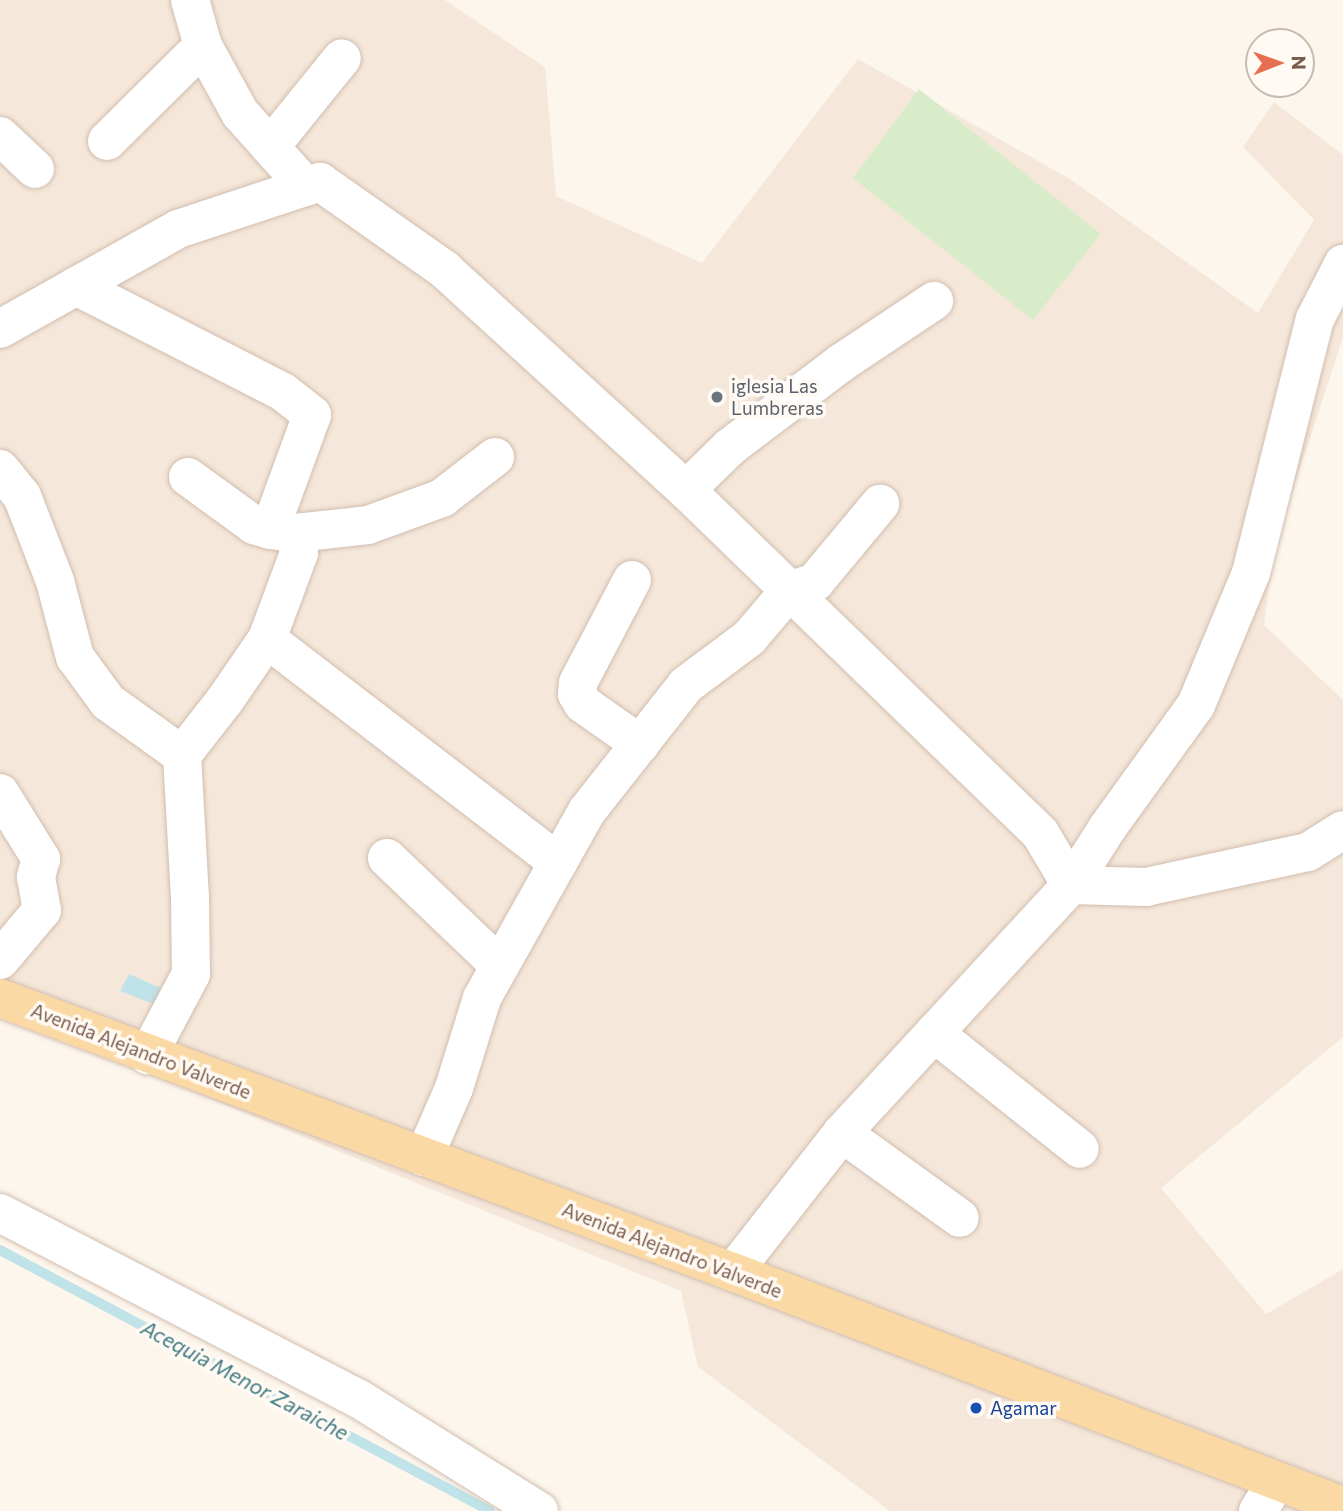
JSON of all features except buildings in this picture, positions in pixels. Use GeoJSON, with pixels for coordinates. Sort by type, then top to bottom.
{"type":"FeatureCollection","features":[{"type":"Feature","properties":{"kind":"main road","name":"Avenida Alejandro Valverde"},"geometry":{"type":"LineString","coordinates":[[0,998],[733,1272],[1267,1496],[1343,1506]]}},
{"type":"Feature","properties":{"kind":"street"},"geometry":{"type":"LineString","coordinates":[[190,0],[203,46],[240,113],[306,187]]}},
{"type":"Feature","properties":{"kind":"street"},"geometry":{"type":"LineString","coordinates":[[107,141],[203,46]]}},
{"type":"Feature","properties":{"kind":"street"},"geometry":{"type":"LineString","coordinates":[[270,147],[342,58]]}},
{"type":"Feature","properties":{"kind":"street"},"geometry":{"type":"LineString","coordinates":[[0,135],[35,169]]}},
{"type":"Feature","properties":{"kind":"street"},"geometry":{"type":"LineString","coordinates":[[0,329],[177,229],[320,182],[445,270],[686,489],[1040,833],[1071,885]]}},
{"type":"Feature","properties":{"kind":"street"},"geometry":{"type":"LineString","coordinates":[[733,1272],[842,1133],[1071,885],[1108,827],[1196,705],[1251,573],[1315,319],[1343,264]]}},
{"type":"Feature","properties":{"kind":"street"},"geometry":{"type":"LineString","coordinates":[[76,286],[283,392],[312,415],[283,532]]}},
{"type":"Feature","properties":{"kind":"street"},"geometry":{"type":"LineString","coordinates":[[686,489],[730,447],[841,363],[934,301]]}},
{"type":"Feature","properties":{"kind":"street"},"geometry":{"type":"LineString","coordinates":[[188,477],[254,525],[283,532],[368,525],[442,498],[495,457]]}},
{"type":"Feature","properties":{"kind":"street"},"geometry":{"type":"LineString","coordinates":[[0,469],[22,496],[55,581],[75,657],[108,702],[181,755]]}},
{"type":"Feature","properties":{"kind":"street"},"geometry":{"type":"LineString","coordinates":[[424,1157],[454,1088],[482,998],[587,811],[686,685],[748,638],[789,590],[815,582],[880,504]]}},
{"type":"Feature","properties":{"kind":"street"},"geometry":{"type":"LineString","coordinates":[[148,1055],[191,974],[190,897],[181,755],[267,639],[299,553],[283,532]]}},
{"type":"Feature","properties":{"kind":"street"},"geometry":{"type":"LineString","coordinates":[[632,580],[578,683],[577,694],[583,704],[640,744]]}},
{"type":"Feature","properties":{"kind":"street"},"geometry":{"type":"LineString","coordinates":[[267,639],[558,862]]}},
{"type":"Feature","properties":{"kind":"street"},"geometry":{"type":"LineString","coordinates":[[0,793],[41,859],[36,877],[42,910],[0,960]]}},
{"type":"Feature","properties":{"kind":"street"},"geometry":{"type":"LineString","coordinates":[[1071,885],[1146,887],[1308,852],[1343,830]]}},
{"type":"Feature","properties":{"kind":"street"},"geometry":{"type":"LineString","coordinates":[[387,858],[499,965]]}},
{"type":"Feature","properties":{"kind":"street"},"geometry":{"type":"LineString","coordinates":[[934,1033],[1080,1149]]}},
{"type":"Feature","properties":{"kind":"street"},"geometry":{"type":"LineString","coordinates":[[842,1133],[960,1218]]}},
{"type":"Feature","properties":{"kind":"street"},"geometry":{"type":"LineString","coordinates":[[0,1213],[359,1399],[540,1511]]}},
{"type":"Feature","properties":{"kind":"shaded area"},"geometry":{"type":"Polygon","coordinates":[[[0,0],[445,0],[545,67],[556,196],[702,263],[858,59],[1070,179],[1258,313],[1314,220],[1243,147],[1274,102],[1343,155],[1343,337],[1274,549],[1264,625],[1343,700],[1343,1037],[1161,1188],[1266,1314],[1343,1269],[1343,1511],[890,1511],[698,1367],[681,1291],[0,1013],[0,0]]]}},
{"type":"Feature","properties":{"kind":"green space"},"geometry":{"type":"Polygon","coordinates":[[[919,89],[1101,234],[1033,320],[853,178],[919,89]]]}},
{"type":"Feature","properties":{"kind":"water"},"geometry":{"type":"Polygon","coordinates":[[[129,974],[163,989],[156,1005],[120,991],[129,974]]]}},
{"type":"Feature","properties":{"kind":"waterway","name":"Acequia Menor Zaraiche"},"geometry":{"type":"LineString","coordinates":[[0,1250],[490,1511]]}},
{"type":"Feature","properties":{"kind":"place","name":"iglesia Las Lumbreras"},"geometry":{"type":"Point","coordinates":[717,397]}},
{"type":"Feature","properties":{"kind":"place","name":"Agamar"},"geometry":{"type":"Point","coordinates":[976,1408]}}]}
